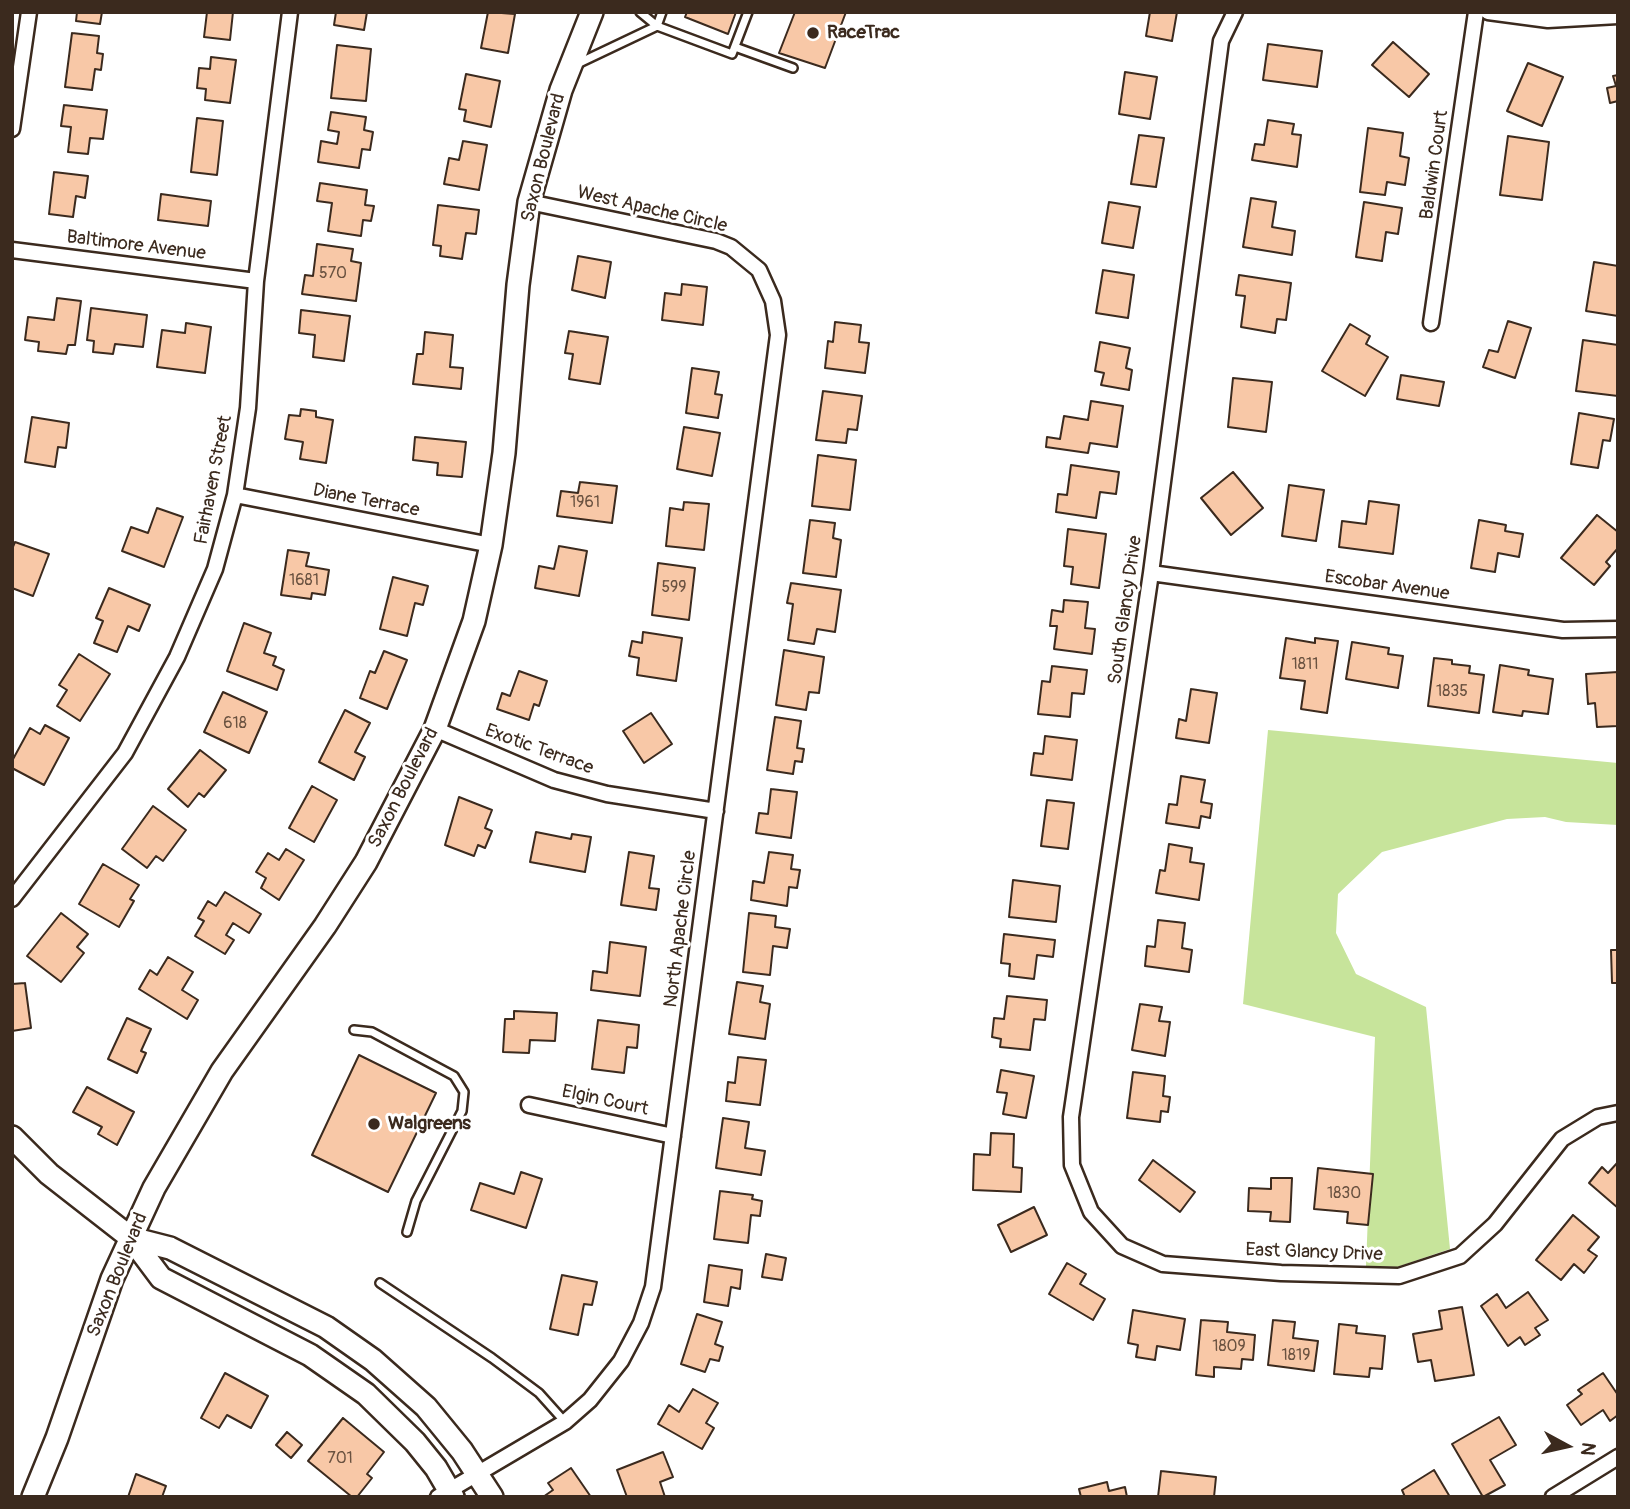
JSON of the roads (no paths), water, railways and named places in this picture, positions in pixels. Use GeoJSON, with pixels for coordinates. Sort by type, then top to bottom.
{"type":"FeatureCollection","features":[{"type":"Feature","properties":{"kind":"main road","name":"Saxon Boulevard"},"geometry":{"type":"LineString","coordinates":[[33,1497],[57,1438],[113,1279],[178,1143],[222,1071],[325,926],[383,834],[435,729],[474,621],[491,545],[504,453],[518,285],[529,202],[570,67],[592,12]]}},
{"type":"Feature","properties":{"kind":"main road"},"geometry":{"type":"LineString","coordinates":[[12,1137],[48,1174],[131,1238],[160,1278],[310,1355],[366,1394],[415,1442],[436,1468],[446,1495]]}},
{"type":"Feature","properties":{"kind":"main road"},"geometry":{"type":"LineString","coordinates":[[131,1238],[170,1248],[326,1327],[402,1383],[448,1433],[492,1497]]}},
{"type":"Feature","properties":{"kind":"street"},"geometry":{"type":"LineString","coordinates":[[12,129],[29,12]]}},
{"type":"Feature","properties":{"kind":"street","name":"Fairhaven Street"},"geometry":{"type":"LineString","coordinates":[[12,899],[125,753],[177,657],[215,569],[234,495],[248,408],[256,281],[290,12]]}},
{"type":"Feature","properties":{"kind":"street","name":"South Glancy Drive"},"geometry":{"type":"LineString","coordinates":[[1091,1212],[1072,1165],[1071,1117],[1151,573],[1221,41],[1235,12]]}},
{"type":"Feature","properties":{"kind":"street","name":"Baldwin Court"},"geometry":{"type":"LineString","coordinates":[[1431,323],[1476,12]]}},
{"type":"Feature","properties":{"kind":"street"},"geometry":{"type":"LineString","coordinates":[[1488,12],[1548,20],[1618,16]]}},
{"type":"Feature","properties":{"kind":"street","name":"West Apache Circle"},"geometry":{"type":"LineString","coordinates":[[529,202],[716,241],[731,247],[759,270]]}},
{"type":"Feature","properties":{"kind":"street","name":"Baltimore Avenue"},"geometry":{"type":"LineString","coordinates":[[12,250],[256,281]]}},
{"type":"Feature","properties":{"kind":"street","name":"North Apache Circle"},"geometry":{"type":"LineString","coordinates":[[446,1495],[565,1422],[590,1400],[621,1362],[641,1323],[653,1287],[778,335],[773,301],[759,270]]}},
{"type":"Feature","properties":{"kind":"street","name":"Diane Terrace"},"geometry":{"type":"LineString","coordinates":[[234,495],[491,545]]}},
{"type":"Feature","properties":{"kind":"street","name":"Escobar Avenue"},"geometry":{"type":"LineString","coordinates":[[1151,573],[1563,630],[1618,629]]}},
{"type":"Feature","properties":{"kind":"street","name":"Exotic Terrace"},"geometry":{"type":"LineString","coordinates":[[435,729],[554,780],[607,794],[716,811]]}},
{"type":"Feature","properties":{"kind":"street","name":"Elgin Court"},"geometry":{"type":"LineString","coordinates":[[529,1105],[673,1136]]}},
{"type":"Feature","properties":{"kind":"street","name":"East Glancy Drive"},"geometry":{"type":"LineString","coordinates":[[1091,1212],[1122,1246],[1163,1264],[1281,1273],[1399,1276],[1460,1256],[1495,1224],[1562,1139],[1598,1117],[1618,1112]]}},
{"type":"Feature","properties":{"kind":"street"},"geometry":{"type":"LineString","coordinates":[[1553,1497],[1618,1457]]}},
{"type":"Feature","properties":{"kind":"lane"},"geometry":{"type":"LineString","coordinates":[[640,12],[657,26],[732,54],[748,12]]}},
{"type":"Feature","properties":{"kind":"lane"},"geometry":{"type":"LineString","coordinates":[[570,67],[657,26],[663,12]]}},
{"type":"Feature","properties":{"kind":"lane"},"geometry":{"type":"LineString","coordinates":[[734,47],[793,68]]}},
{"type":"Feature","properties":{"kind":"lane"},"geometry":{"type":"LineString","coordinates":[[354,1030],[372,1031],[454,1076],[464,1092],[462,1111],[416,1201],[407,1232]]}},
{"type":"Feature","properties":{"kind":"lane"},"geometry":{"type":"LineString","coordinates":[[380,1283],[492,1358],[539,1394],[565,1422]]}},
{"type":"Feature","properties":{"kind":"place","name":"RaceTrac"},"geometry":{"type":"Point","coordinates":[813,33]}},
{"type":"Feature","properties":{"kind":"place","name":"Walgreens"},"geometry":{"type":"Point","coordinates":[374,1124]}}]}
